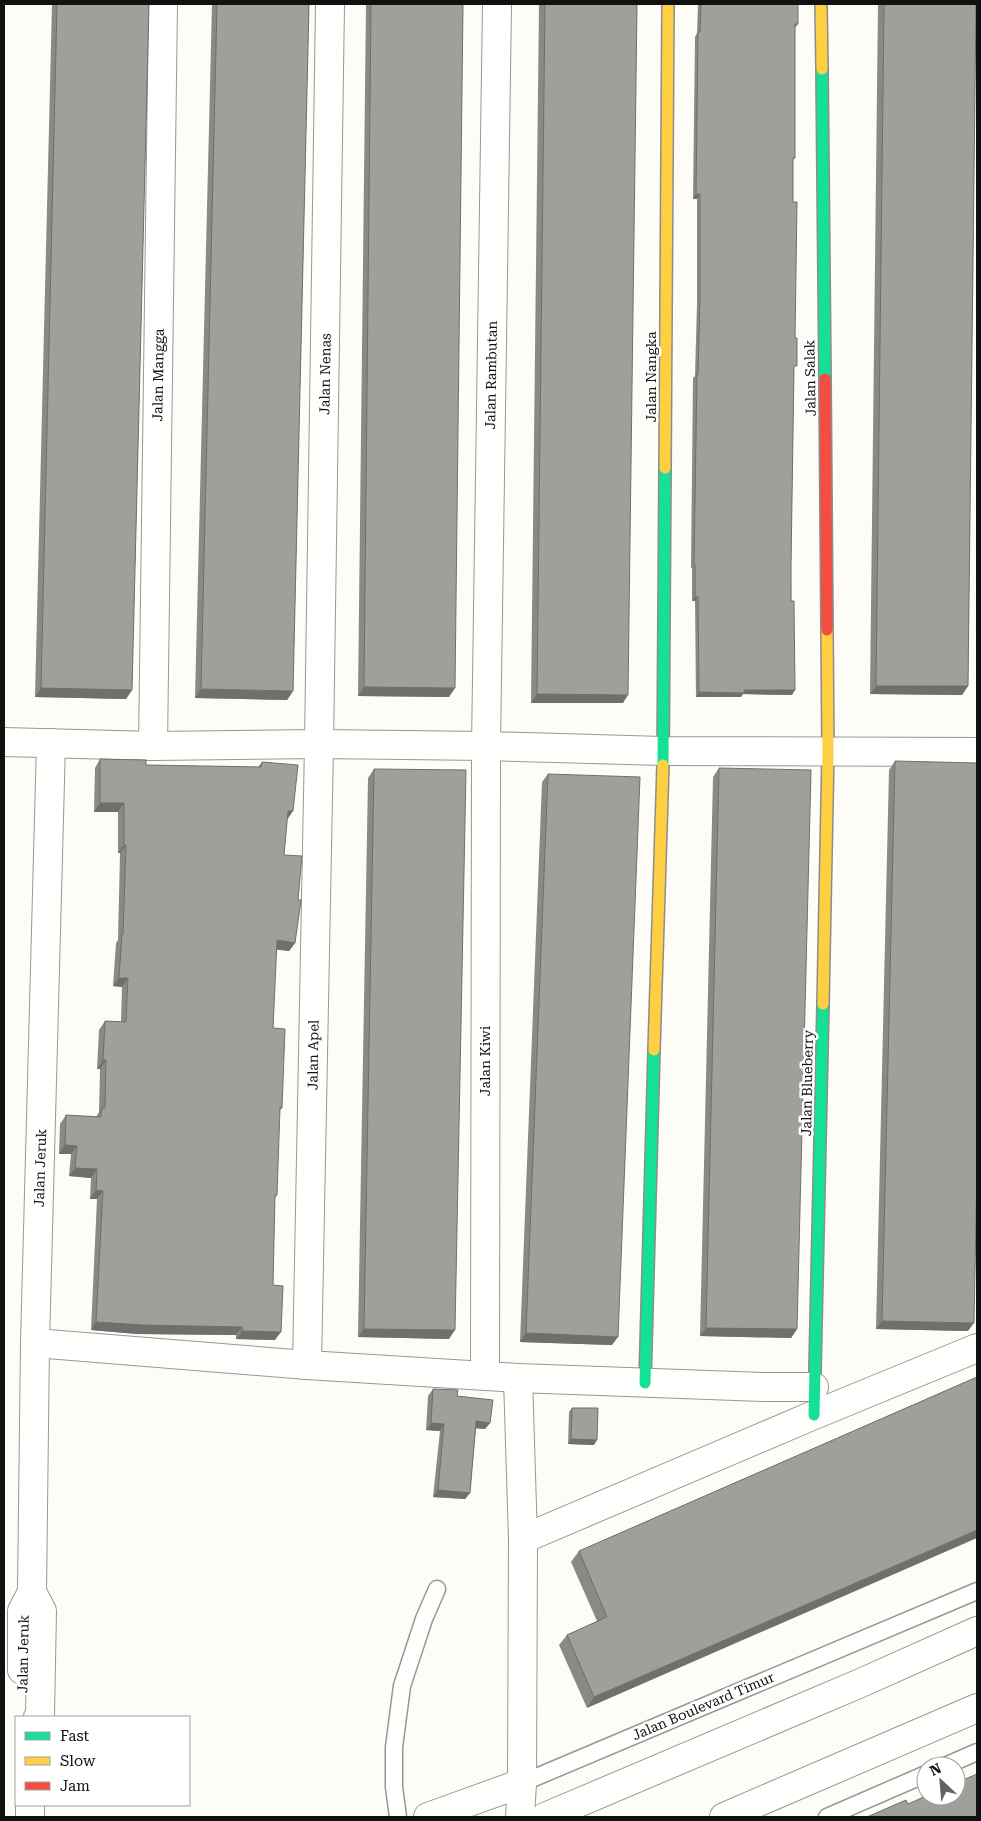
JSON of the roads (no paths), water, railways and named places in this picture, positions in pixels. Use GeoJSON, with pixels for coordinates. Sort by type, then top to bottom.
{"type":"FeatureCollection","features":[{"type":"Feature","properties":{"kind":"street","name":"Jalan Mangga"},"geometry":{"type":"LineString","coordinates":[[153,746],[163,4]]}},
{"type":"Feature","properties":{"kind":"street","name":"Jalan Nenas"},"geometry":{"type":"LineString","coordinates":[[319,744],[330,4]]}},
{"type":"Feature","properties":{"kind":"street","name":"Jalan Rambutan"},"geometry":{"type":"LineString","coordinates":[[486,746],[497,4]]}},
{"type":"Feature","properties":{"kind":"street","name":"Jalan Nangka"},"geometry":{"type":"LineString","coordinates":[[645,1383],[663,751],[668,4]]}},
{"type":"Feature","properties":{"kind":"street","name":"Jalan Salak"},"geometry":{"type":"LineString","coordinates":[[821,4],[828,752]]}},
{"type":"Feature","properties":{"kind":"street"},"geometry":{"type":"LineString","coordinates":[[4,742],[153,746],[319,744],[663,751],[977,752]]}},
{"type":"Feature","properties":{"kind":"street","name":"Jalan Jeruk"},"geometry":{"type":"LineString","coordinates":[[22,1716],[22,1611],[32,1592],[35,1343],[51,743]]}},
{"type":"Feature","properties":{"kind":"street","name":"Jalan Apel"},"geometry":{"type":"LineString","coordinates":[[307,1365],[319,744]]}},
{"type":"Feature","properties":{"kind":"street","name":"Jalan Kiwi"},"geometry":{"type":"LineString","coordinates":[[485,1375],[486,746]]}},
{"type":"Feature","properties":{"kind":"street","name":"Jalan Blueberry"},"geometry":{"type":"LineString","coordinates":[[814,1415],[828,752]]}},
{"type":"Feature","properties":{"kind":"street"},"geometry":{"type":"LineString","coordinates":[[35,1343],[307,1365],[518,1378],[814,1387]]}},
{"type":"Feature","properties":{"kind":"street"},"geometry":{"type":"LineString","coordinates":[[523,1539],[977,1348]]}},
{"type":"Feature","properties":{"kind":"street"},"geometry":{"type":"LineString","coordinates":[[518,1378],[523,1539],[522,1783],[520,1817]]}},
{"type":"Feature","properties":{"kind":"street","name":"Jalan Jeruk"},"geometry":{"type":"LineString","coordinates":[[32,1592],[42,1611],[39,1716]]}},
{"type":"Feature","properties":{"kind":"street"},"geometry":{"type":"LineString","coordinates":[[545,1817],[863,1682],[977,1631]]}},
{"type":"Feature","properties":{"kind":"street"},"geometry":{"type":"LineString","coordinates":[[724,1817],[977,1708]]}},
{"type":"Feature","properties":{"kind":"street","name":"Jalan Boulevard Timur"},"geometry":{"type":"LineString","coordinates":[[428,1817],[522,1783]]}},
{"type":"Feature","properties":{"kind":"lane"},"geometry":{"type":"LineString","coordinates":[[398,1817],[394,1787],[394,1747],[402,1686],[424,1619],[437,1589]]}},
{"type":"Feature","properties":{"kind":"lane","name":"Jalan Boulevard Timur"},"geometry":{"type":"LineString","coordinates":[[522,1783],[977,1590]]}},
{"type":"Feature","properties":{"kind":"lane"},"geometry":{"type":"LineString","coordinates":[[827,1817],[916,1778]]}}]}
